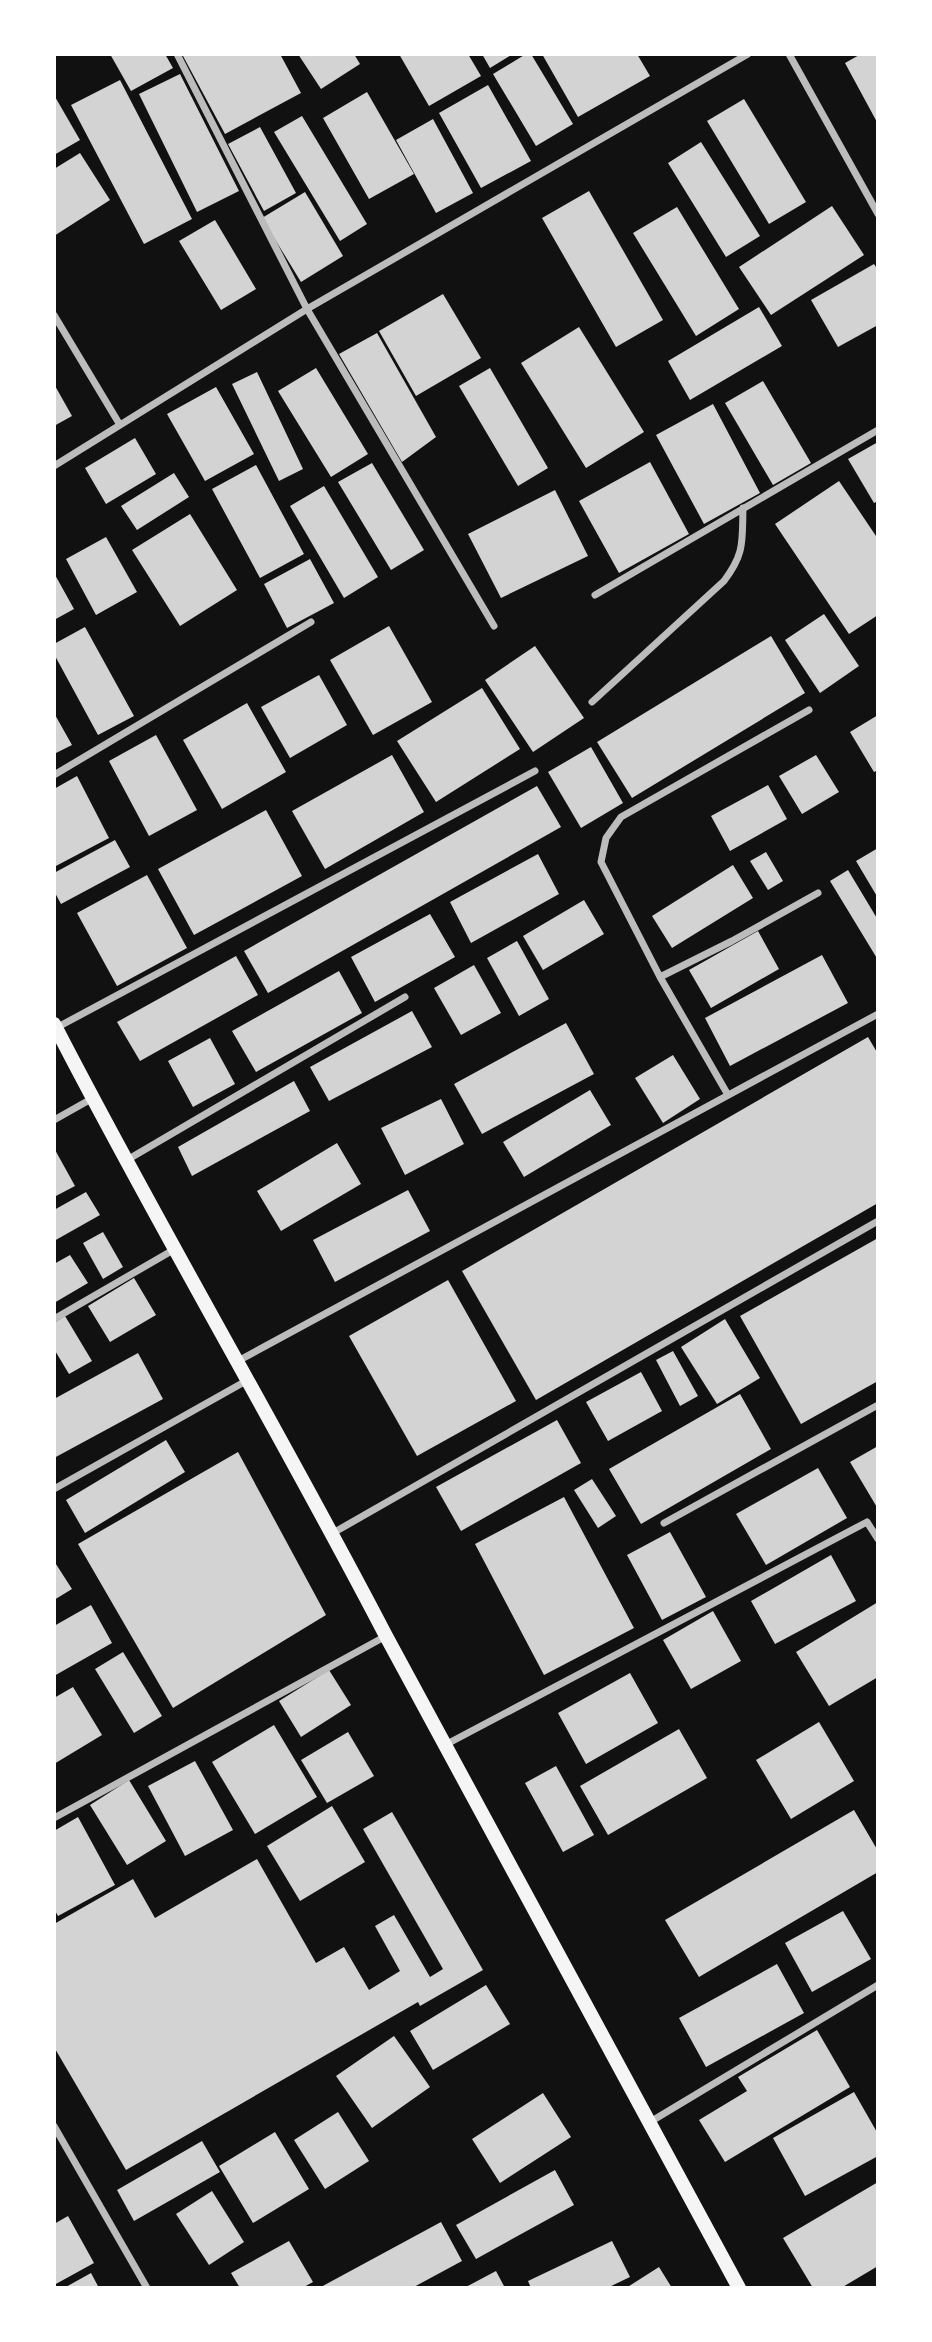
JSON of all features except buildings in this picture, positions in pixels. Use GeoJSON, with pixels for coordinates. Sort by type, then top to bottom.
{"type":"FeatureCollection","features":[{"type":"Feature","properties":{"kind":"main road"},"geometry":{"type":"LineString","coordinates":[[55,1026],[246,1381],[333,1533],[386,1636],[739,2288]]}},
{"type":"Feature","properties":{"kind":"street"},"geometry":{"type":"LineString","coordinates":[[177,54],[307,309],[494,626]]}},
{"type":"Feature","properties":{"kind":"street"},"geometry":{"type":"LineString","coordinates":[[54,466],[307,309],[748,54]]}},
{"type":"Feature","properties":{"kind":"street"},"geometry":{"type":"LineString","coordinates":[[789,54],[878,214]]}},
{"type":"Feature","properties":{"kind":"street"},"geometry":{"type":"LineString","coordinates":[[54,315],[120,425]]}},
{"type":"Feature","properties":{"kind":"street"},"geometry":{"type":"LineString","coordinates":[[595,595],[878,430]]}},
{"type":"Feature","properties":{"kind":"street"},"geometry":{"type":"LineString","coordinates":[[592,702],[724,581],[737,563],[743,540],[743,508]]}},
{"type":"Feature","properties":{"kind":"street"},"geometry":{"type":"LineString","coordinates":[[54,775],[311,622]]}},
{"type":"Feature","properties":{"kind":"street"},"geometry":{"type":"LineString","coordinates":[[728,1095],[660,977],[601,862],[606,838],[621,817],[809,710]]}},
{"type":"Feature","properties":{"kind":"street"},"geometry":{"type":"LineString","coordinates":[[55,1026],[535,771]]}},
{"type":"Feature","properties":{"kind":"street"},"geometry":{"type":"LineString","coordinates":[[660,977],[732,942],[818,893]]}},
{"type":"Feature","properties":{"kind":"street"},"geometry":{"type":"LineString","coordinates":[[127,1160],[405,997]]}},
{"type":"Feature","properties":{"kind":"street"},"geometry":{"type":"LineString","coordinates":[[236,1362],[878,1014]]}},
{"type":"Feature","properties":{"kind":"street"},"geometry":{"type":"LineString","coordinates":[[54,1120],[94,1097]]}},
{"type":"Feature","properties":{"kind":"street"},"geometry":{"type":"LineString","coordinates":[[333,1533],[878,1221]]}},
{"type":"Feature","properties":{"kind":"street"},"geometry":{"type":"LineString","coordinates":[[54,1319],[175,1249]]}},
{"type":"Feature","properties":{"kind":"street"},"geometry":{"type":"LineString","coordinates":[[54,1489],[246,1381]]}},
{"type":"Feature","properties":{"kind":"street"},"geometry":{"type":"LineString","coordinates":[[664,1523],[878,1405]]}},
{"type":"Feature","properties":{"kind":"street"},"geometry":{"type":"LineString","coordinates":[[445,1745],[867,1522],[878,1539]]}},
{"type":"Feature","properties":{"kind":"street"},"geometry":{"type":"LineString","coordinates":[[54,1818],[386,1636]]}},
{"type":"Feature","properties":{"kind":"street"},"geometry":{"type":"LineString","coordinates":[[649,2122],[878,1984]]}},
{"type":"Feature","properties":{"kind":"street"},"geometry":{"type":"LineString","coordinates":[[54,2126],[147,2288]]}}]}
